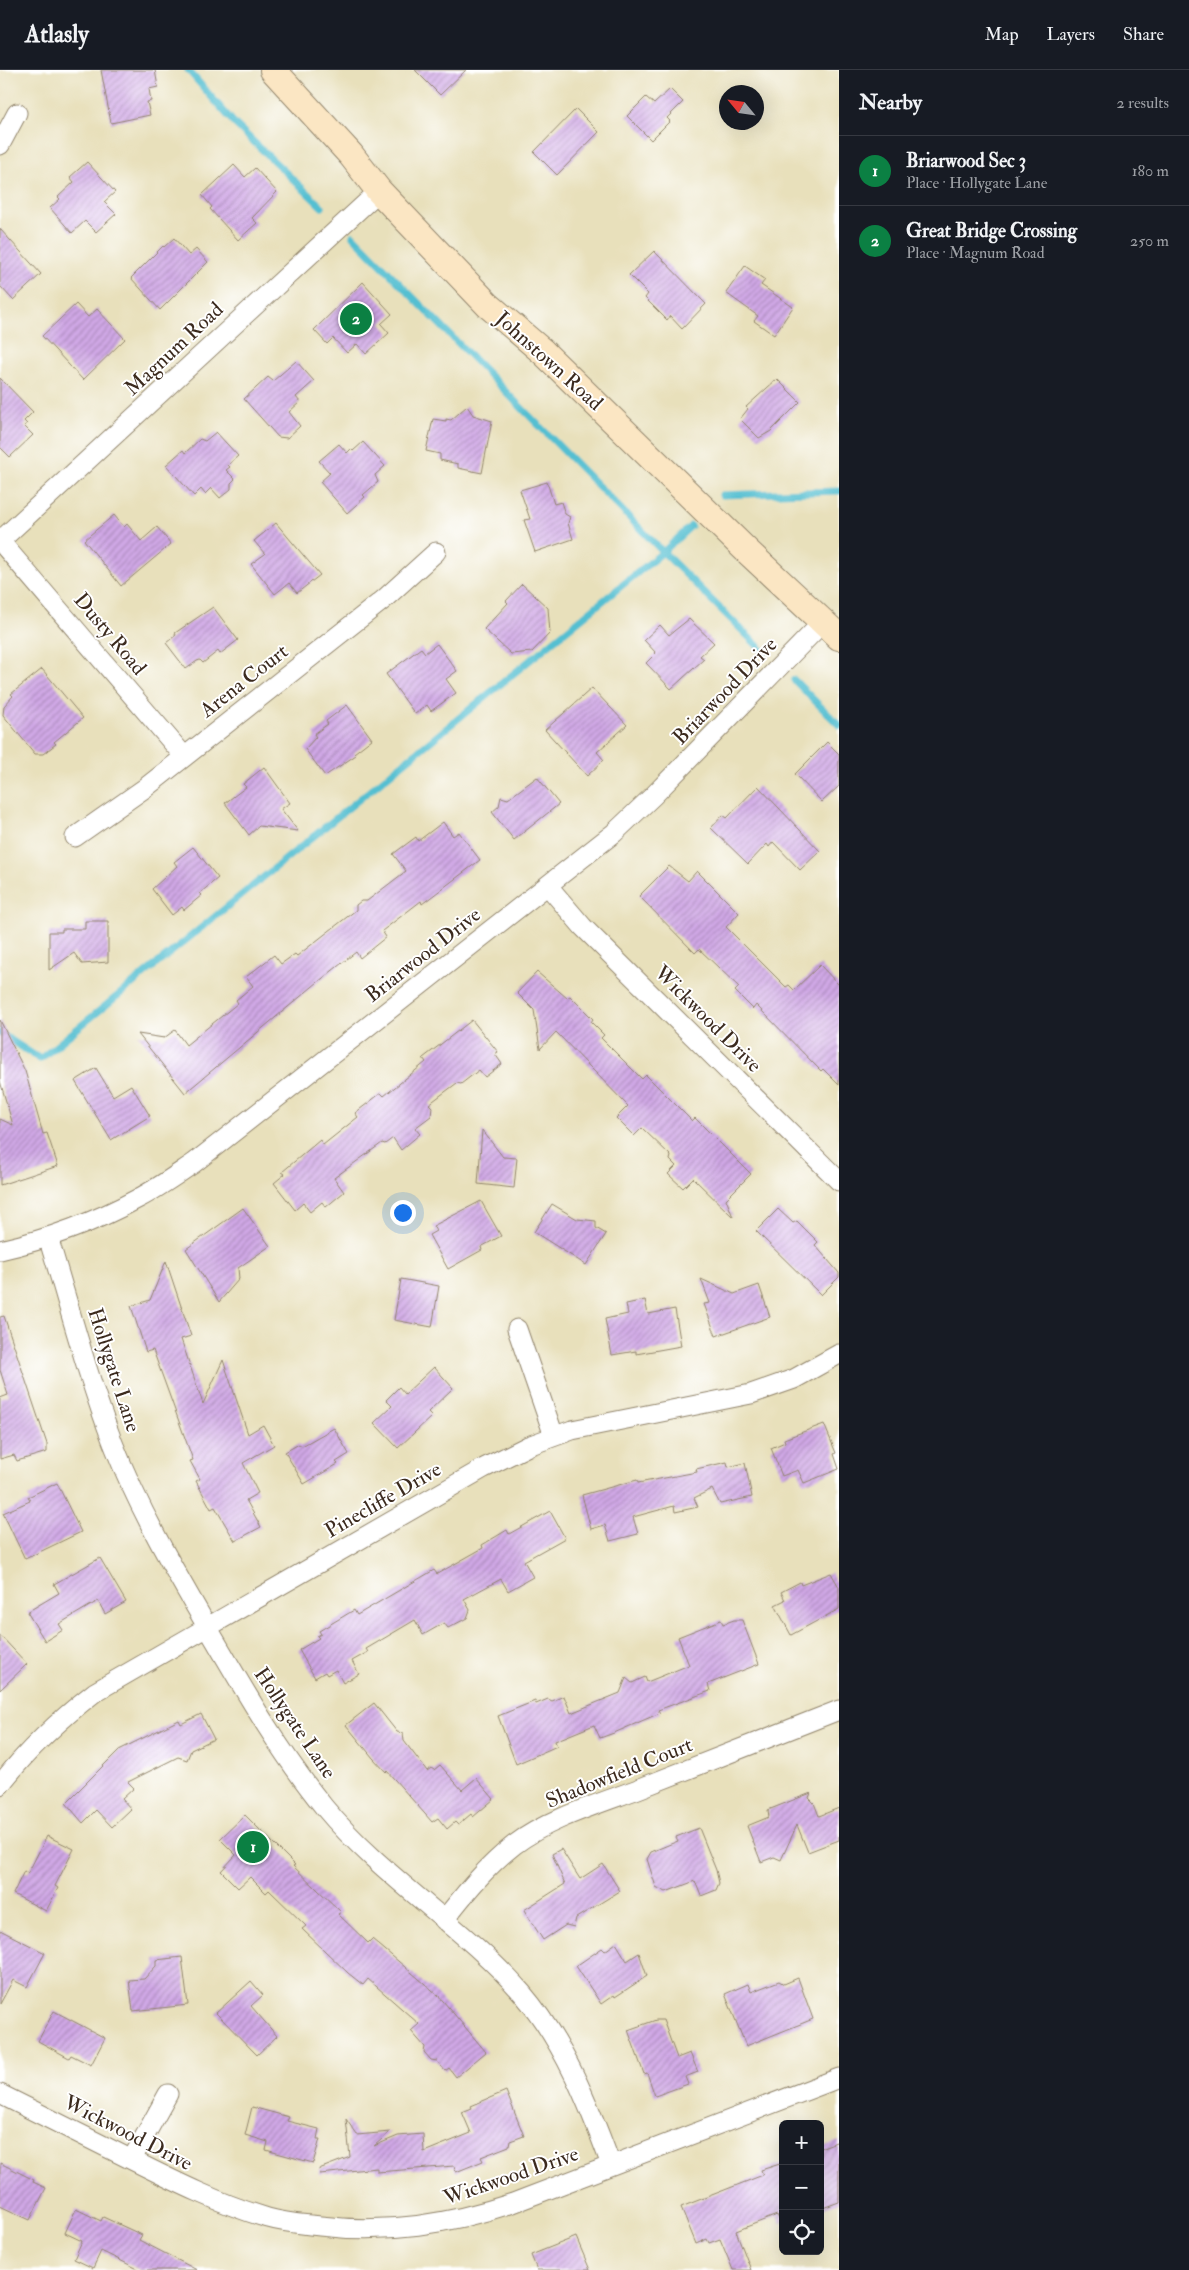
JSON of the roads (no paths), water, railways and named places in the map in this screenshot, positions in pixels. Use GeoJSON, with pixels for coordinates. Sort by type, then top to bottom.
{"type":"FeatureCollection","features":[{"type":"Feature","properties":{"kind":"main road","name":"Johnstown Road"},"geometry":{"type":"LineString","coordinates":[[273,70],[351,155],[379,190],[490,307],[543,352],[748,552],[831,630]]}},
{"type":"Feature","properties":{"kind":"street"},"geometry":{"type":"LineString","coordinates":[[0,145],[17,113]]}},
{"type":"Feature","properties":{"kind":"street","name":"Magnum Road"},"geometry":{"type":"LineString","coordinates":[[0,541],[379,190]]}},
{"type":"Feature","properties":{"kind":"street","name":"Dusty Road"},"geometry":{"type":"LineString","coordinates":[[0,541],[184,756]]}},
{"type":"Feature","properties":{"kind":"street","name":"Arena Court"},"geometry":{"type":"LineString","coordinates":[[75,837],[146,788],[383,600],[436,552]]}},
{"type":"Feature","properties":{"kind":"street","name":"Briarwood Drive"},"geometry":{"type":"LineString","coordinates":[[0,1250],[89,1223],[140,1198],[194,1163],[614,833],[831,630]]}},
{"type":"Feature","properties":{"kind":"street","name":"Wickwood Drive"},"geometry":{"type":"LineString","coordinates":[[548,886],[583,927],[839,1181]]}},
{"type":"Feature","properties":{"kind":"street","name":"Hollygate Lane"},"geometry":{"type":"LineString","coordinates":[[48,1237],[96,1392],[130,1485],[207,1627],[263,1723],[325,1808],[362,1847],[523,1994],[564,2056],[592,2113],[612,2165]]}},
{"type":"Feature","properties":{"kind":"street"},"geometry":{"type":"LineString","coordinates":[[517,1329],[554,1436]]}},
{"type":"Feature","properties":{"kind":"street","name":"Pinecliffe Drive"},"geometry":{"type":"LineString","coordinates":[[0,1785],[38,1740],[95,1692],[484,1468],[554,1436],[572,1430],[751,1394],[794,1379],[839,1354]]}},
{"type":"Feature","properties":{"kind":"street","name":"Shadowfield Court"},"geometry":{"type":"LineString","coordinates":[[444,1920],[474,1882],[492,1864],[516,1844],[539,1830],[588,1808],[839,1710]]}},
{"type":"Feature","properties":{"kind":"street","name":"Wickwood Drive"},"geometry":{"type":"LineString","coordinates":[[0,2094],[204,2196],[268,2218],[289,2222],[349,2230],[392,2230],[434,2225],[475,2216],[839,2078]]}},
{"type":"Feature","properties":{"kind":"street"},"geometry":{"type":"LineString","coordinates":[[132,2159],[168,2094]]}},
{"type":"Feature","properties":{"kind":"waterway"},"geometry":{"type":"LineString","coordinates":[[188,70],[235,124],[322,207]]}},
{"type":"Feature","properties":{"kind":"waterway"},"geometry":{"type":"LineString","coordinates":[[353,236],[663,552],[765,653]]}},
{"type":"Feature","properties":{"kind":"waterway"},"geometry":{"type":"LineString","coordinates":[[722,495],[839,491]]}},
{"type":"Feature","properties":{"kind":"waterway"},"geometry":{"type":"LineString","coordinates":[[0,1033],[40,1059],[663,552],[691,526]]}},
{"type":"Feature","properties":{"kind":"waterway"},"geometry":{"type":"LineString","coordinates":[[794,680],[839,725]]}},
{"type":"Feature","properties":{"kind":"place","name":"Great Bridge Crossing"},"geometry":{"type":"Point","coordinates":[356,319]}},
{"type":"Feature","properties":{"kind":"place","name":"Briarwood Sec 3"},"geometry":{"type":"Point","coordinates":[253,1847]}}]}
